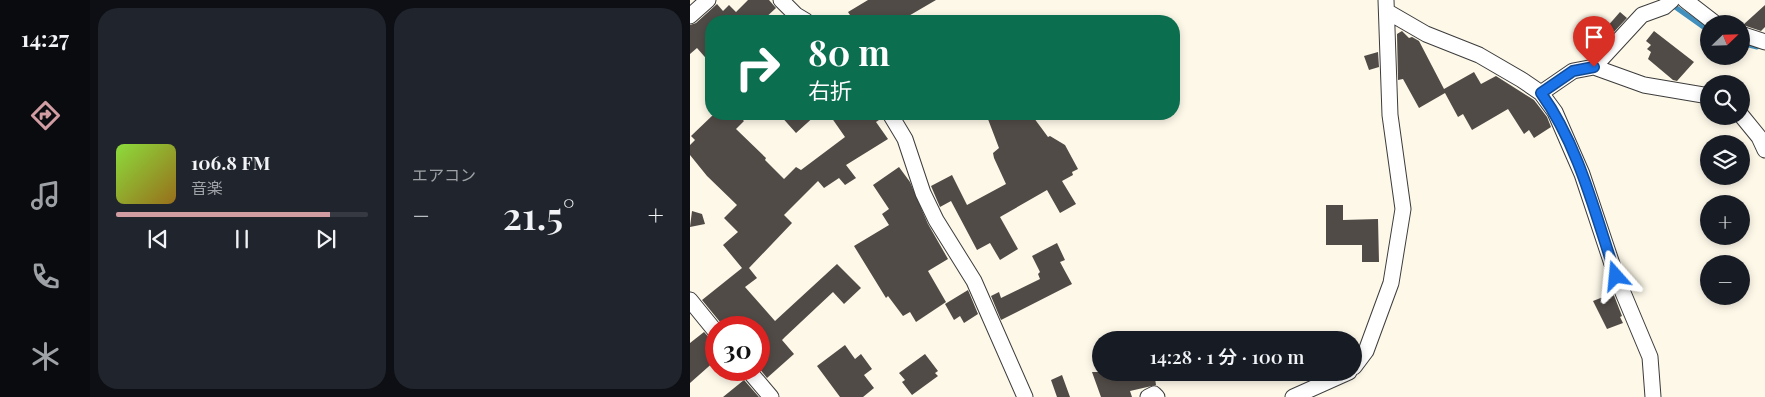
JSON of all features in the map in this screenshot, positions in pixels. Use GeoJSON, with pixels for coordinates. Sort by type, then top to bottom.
{"type":"FeatureCollection","features":[{"type":"Feature","properties":{"kind":"street"},"geometry":{"type":"LineString","coordinates":[[690,16],[708,0]]}},
{"type":"Feature","properties":{"kind":"street"},"geometry":{"type":"LineString","coordinates":[[781,0],[796,15]]}},
{"type":"Feature","properties":{"kind":"street"},"geometry":{"type":"LineString","coordinates":[[1685,0],[1704,15]]}},
{"type":"Feature","properties":{"kind":"street"},"geometry":{"type":"LineString","coordinates":[[1594,67],[1642,15],[1668,4]]}},
{"type":"Feature","properties":{"kind":"street"},"geometry":{"type":"LineString","coordinates":[[1387,6],[1426,34],[1479,56],[1541,93],[1555,112],[1582,174],[1616,276],[1650,358],[1653,397]]}},
{"type":"Feature","properties":{"kind":"street"},"geometry":{"type":"LineString","coordinates":[[1362,356],[1366,351],[1391,283],[1403,209],[1390,115],[1387,6]]}},
{"type":"Feature","properties":{"kind":"street"},"geometry":{"type":"LineString","coordinates":[[1750,37],[1765,42]]}},
{"type":"Feature","properties":{"kind":"street"},"geometry":{"type":"LineString","coordinates":[[1541,93],[1573,71],[1594,67],[1644,85],[1700,94]]}},
{"type":"Feature","properties":{"kind":"street"},"geometry":{"type":"LineString","coordinates":[[894,120],[905,138],[923,193],[936,220],[974,281],[1025,397]]}},
{"type":"Feature","properties":{"kind":"street"},"geometry":{"type":"LineString","coordinates":[[1750,125],[1759,137],[1765,150]]}},
{"type":"Feature","properties":{"kind":"street"},"geometry":{"type":"LineString","coordinates":[[690,300],[705,318]]}},
{"type":"Feature","properties":{"kind":"street"},"geometry":{"type":"LineString","coordinates":[[757,381],[771,397]]}},
{"type":"Feature","properties":{"kind":"street"},"geometry":{"type":"LineString","coordinates":[[1293,397],[1329,381]]}},
{"type":"Feature","properties":{"kind":"street"},"geometry":{"type":"LineString","coordinates":[[1148,397],[1154,394],[1157,397]]}},
{"type":"Feature","properties":{"kind":"building"},"geometry":{"type":"Polygon","coordinates":[[[748,0],[769,0],[776,8],[768,15],[705,15],[705,57],[697,48],[690,54],[690,25],[696,23],[717,4],[723,11],[729,5],[736,12],[748,0]]]}},
{"type":"Feature","properties":{"kind":"building"},"geometry":{"type":"Polygon","coordinates":[[[868,0],[936,0],[910,15],[850,15],[848,12],[868,0]]]}},
{"type":"Feature","properties":{"kind":"building"},"geometry":{"type":"Polygon","coordinates":[[[1765,5],[1765,27],[1761,31],[1750,27],[1750,19],[1765,5]]]}},
{"type":"Feature","properties":{"kind":"building"},"geometry":{"type":"Polygon","coordinates":[[[1620,12],[1627,18],[1612,34],[1606,28],[1620,12]]]}},
{"type":"Feature","properties":{"kind":"building"},"geometry":{"type":"Polygon","coordinates":[[[1402,31],[1409,38],[1412,37],[1419,41],[1444,89],[1474,72],[1481,84],[1496,76],[1534,100],[1547,117],[1551,127],[1534,138],[1529,130],[1524,134],[1508,109],[1472,130],[1463,114],[1458,117],[1445,93],[1419,108],[1403,79],[1398,80],[1397,34],[1402,31]]]}},
{"type":"Feature","properties":{"kind":"building"},"geometry":{"type":"Polygon","coordinates":[[[1654,31],[1694,62],[1677,81],[1673,80],[1648,59],[1651,52],[1647,49],[1651,45],[1646,41],[1654,31]]]}},
{"type":"Feature","properties":{"kind":"building"},"geometry":{"type":"Polygon","coordinates":[[[1378,52],[1379,67],[1369,70],[1364,56],[1378,52]]]}},
{"type":"Feature","properties":{"kind":"building"},"geometry":{"type":"Polygon","coordinates":[[[708,120],[743,120],[736,129],[766,158],[765,160],[784,179],[796,167],[801,170],[845,137],[833,120],[879,120],[876,122],[888,139],[846,165],[856,178],[845,185],[839,178],[824,188],[818,181],[784,215],[792,223],[749,268],[757,278],[745,287],[775,321],[837,264],[861,288],[844,304],[833,292],[785,337],[782,340],[794,354],[770,375],[770,316],[715,316],[702,300],[742,268],[723,245],[738,232],[724,218],[737,205],[707,176],[690,155],[690,145],[695,140],[691,136],[708,120]]]}},
{"type":"Feature","properties":{"kind":"building"},"geometry":{"type":"Polygon","coordinates":[[[784,120],[810,120],[796,133],[784,120]]]}},
{"type":"Feature","properties":{"kind":"building"},"geometry":{"type":"Polygon","coordinates":[[[988,120],[1035,120],[1048,137],[1050,136],[1065,145],[1078,169],[1072,172],[1073,175],[1062,181],[1076,204],[1060,213],[1047,190],[1000,217],[1018,249],[1000,260],[990,243],[977,250],[951,201],[940,207],[931,186],[952,175],[967,205],[1006,184],[993,153],[999,148],[988,120]]]}},
{"type":"Feature","properties":{"kind":"building"},"geometry":{"type":"Polygon","coordinates":[[[899,167],[910,182],[928,224],[948,259],[928,271],[946,302],[916,322],[910,312],[903,316],[888,296],[886,298],[854,246],[889,225],[882,214],[889,209],[873,185],[899,167]]]}},
{"type":"Feature","properties":{"kind":"building"},"geometry":{"type":"Polygon","coordinates":[[[1326,205],[1343,205],[1343,220],[1378,219],[1379,262],[1362,262],[1362,245],[1326,245],[1326,205]]]}},
{"type":"Feature","properties":{"kind":"building"},"geometry":{"type":"Polygon","coordinates":[[[692,211],[702,214],[705,224],[690,227],[692,211]]]}},
{"type":"Feature","properties":{"kind":"building"},"geometry":{"type":"Polygon","coordinates":[[[1057,243],[1065,260],[1060,262],[1072,284],[1001,320],[991,296],[999,292],[1001,298],[1040,279],[1038,274],[1040,272],[1032,256],[1057,243]]]}},
{"type":"Feature","properties":{"kind":"building"},"geometry":{"type":"Polygon","coordinates":[[[968,290],[978,314],[964,323],[960,316],[954,320],[945,304],[968,290]]]}},
{"type":"Feature","properties":{"kind":"building"},"geometry":{"type":"Polygon","coordinates":[[[1613,293],[1623,323],[1607,329],[1593,301],[1613,293]]]}},
{"type":"Feature","properties":{"kind":"building"},"geometry":{"type":"Polygon","coordinates":[[[705,333],[705,370],[690,383],[690,343],[705,333]]]}},
{"type":"Feature","properties":{"kind":"building"},"geometry":{"type":"Polygon","coordinates":[[[845,345],[855,359],[861,354],[872,369],[864,375],[874,388],[863,397],[840,397],[817,366],[845,345]]]}},
{"type":"Feature","properties":{"kind":"building"},"geometry":{"type":"Polygon","coordinates":[[[925,354],[938,371],[935,373],[938,376],[912,395],[902,382],[905,380],[899,373],[925,354]]]}},
{"type":"Feature","properties":{"kind":"building"},"geometry":{"type":"Polygon","coordinates":[[[1062,375],[1070,397],[1057,397],[1051,380],[1062,375]]]}},
{"type":"Feature","properties":{"kind":"building"},"geometry":{"type":"Polygon","coordinates":[[[745,381],[759,397],[723,397],[745,381]]]}},
{"type":"Feature","properties":{"kind":"building"},"geometry":{"type":"Polygon","coordinates":[[[1095,381],[1155,381],[1156,385],[1130,391],[1132,397],[1101,397],[1095,381]]]}},
{"type":"Feature","properties":{"kind":"waterway"},"geometry":{"type":"LineString","coordinates":[[1671,4],[1700,25]]}},
{"type":"Feature","properties":{"kind":"waterway"},"geometry":{"type":"LineString","coordinates":[[1750,45],[1757,47]]}},
{"type":"Feature","properties":{"kind":"route"},"geometry":{"type":"LineString","coordinates":[[1594,67],[1583,67],[1573,71],[1541,93],[1555,112],[1582,174],[1616,276]]}}]}
